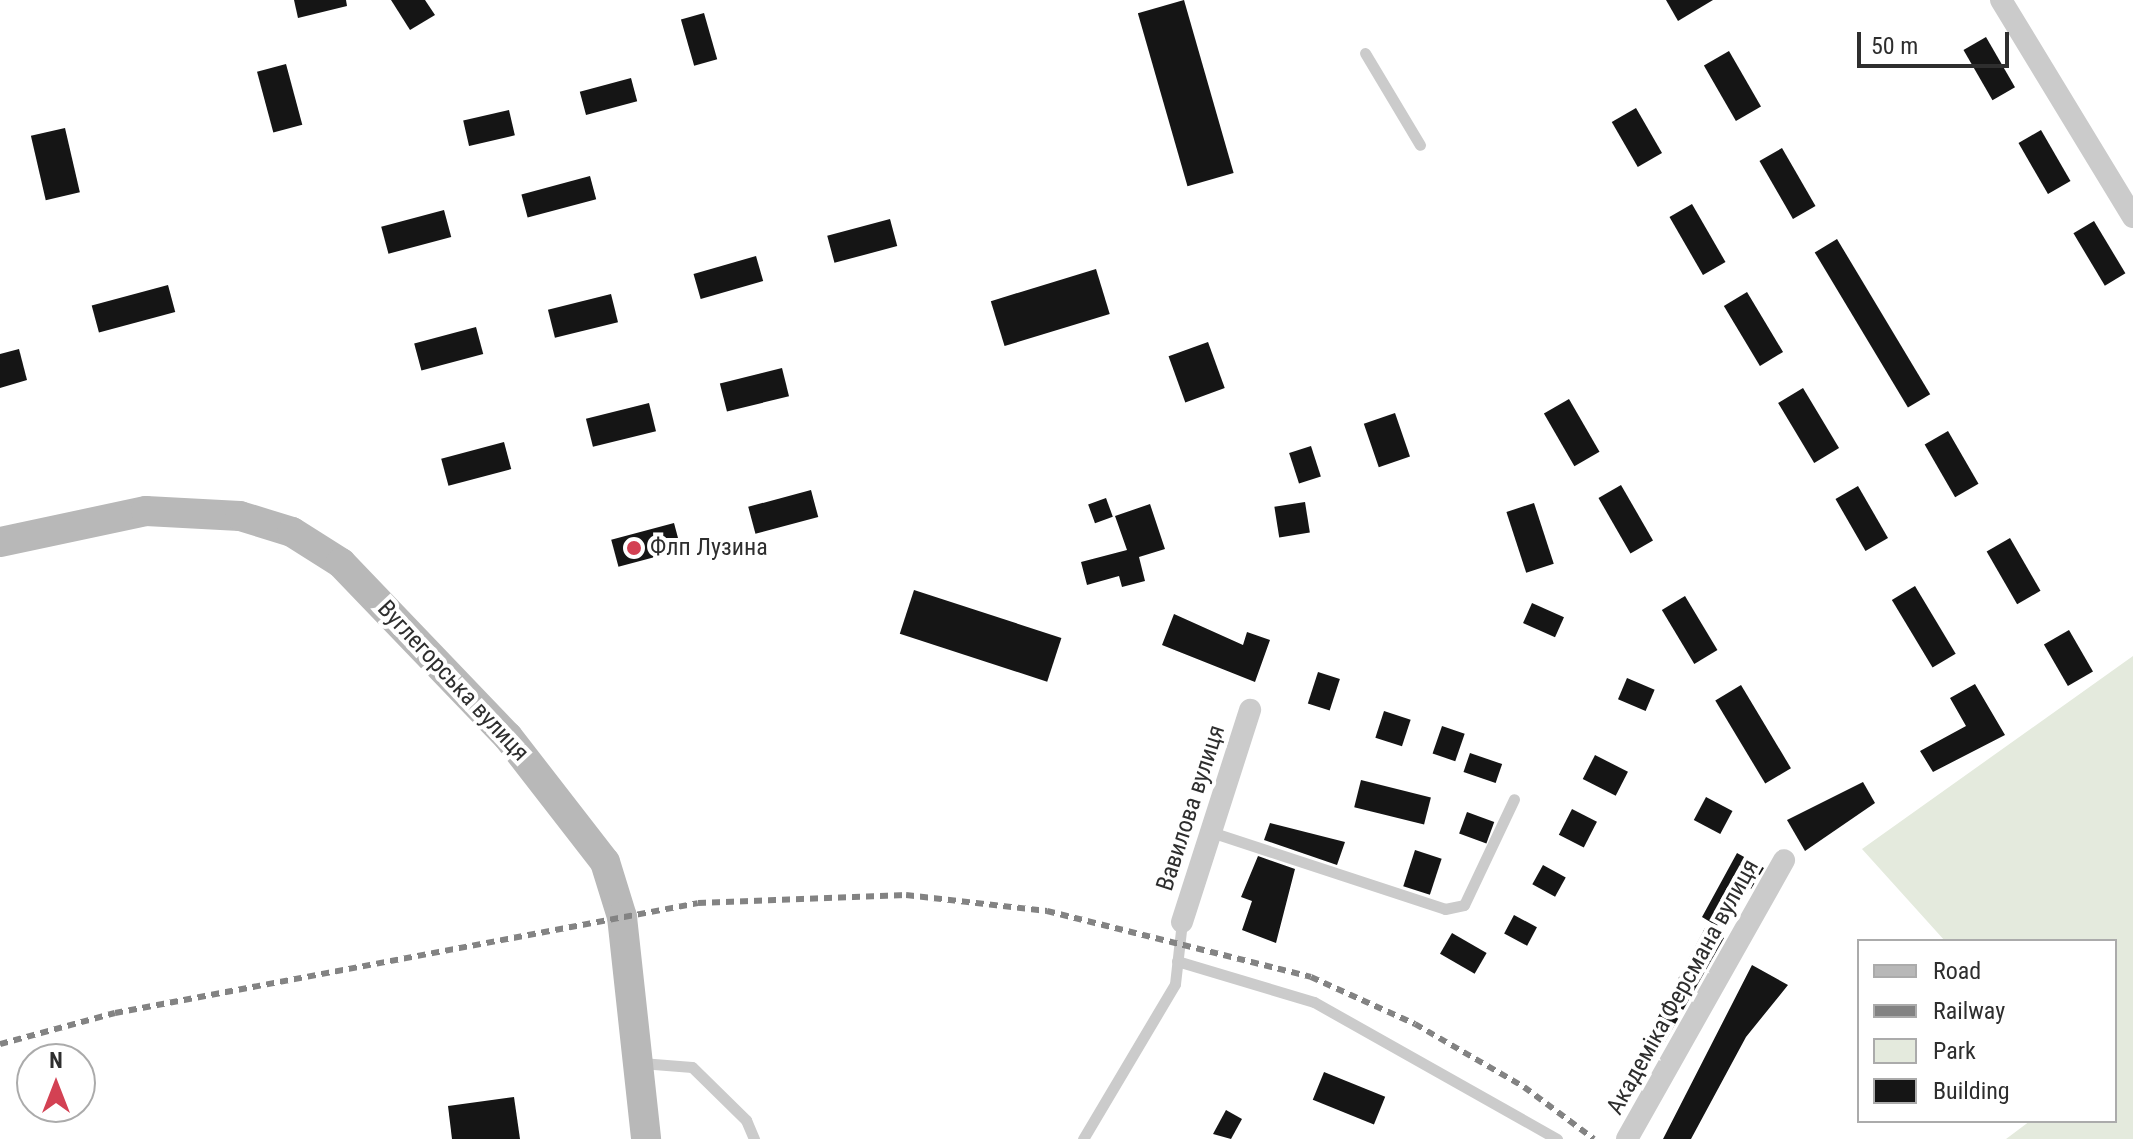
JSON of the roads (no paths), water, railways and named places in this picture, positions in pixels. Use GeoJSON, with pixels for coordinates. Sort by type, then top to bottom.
{"type":"FeatureCollection","features":[{"type":"Feature","properties":{"kind":"main road","name":"Вуглегорська вулиця"},"geometry":{"type":"LineString","coordinates":[[0,542],[146,511],[240,516],[292,532],[341,563],[508,737],[605,862],[622,917],[646,1139]]}},
{"type":"Feature","properties":{"kind":"street"},"geometry":{"type":"LineString","coordinates":[[2001,0],[2133,217]]}},
{"type":"Feature","properties":{"kind":"street","name":"Вавилова вулиця"},"geometry":{"type":"LineString","coordinates":[[1182,922],[1250,710]]}},
{"type":"Feature","properties":{"kind":"street","name":"Академіка Ферсмана вулиця"},"geometry":{"type":"LineString","coordinates":[[1627,1139],[1784,860]]}},
{"type":"Feature","properties":{"kind":"lane"},"geometry":{"type":"LineString","coordinates":[[1365,53],[1420,145]]}},
{"type":"Feature","properties":{"kind":"lane"},"geometry":{"type":"LineString","coordinates":[[1211,832],[1445,909],[1464,905],[1514,799]]}},
{"type":"Feature","properties":{"kind":"lane"},"geometry":{"type":"LineString","coordinates":[[1083,1139],[1175,984],[1182,922]]}},
{"type":"Feature","properties":{"kind":"lane"},"geometry":{"type":"LineString","coordinates":[[1177,961],[1314,1002],[1557,1139]]}},
{"type":"Feature","properties":{"kind":"lane"},"geometry":{"type":"LineString","coordinates":[[638,1063],[692,1067],[746,1120],[754,1139]]}},
{"type":"Feature","properties":{"kind":"railway"},"geometry":{"type":"LineString","coordinates":[[0,1044],[115,1013],[698,903],[906,895],[1047,911],[1311,977],[1415,1024],[1524,1087],[1594,1139]]}},
{"type":"Feature","properties":{"kind":"place","name":"Флп Лузина"},"geometry":{"type":"Point","coordinates":[634,548]}}]}
